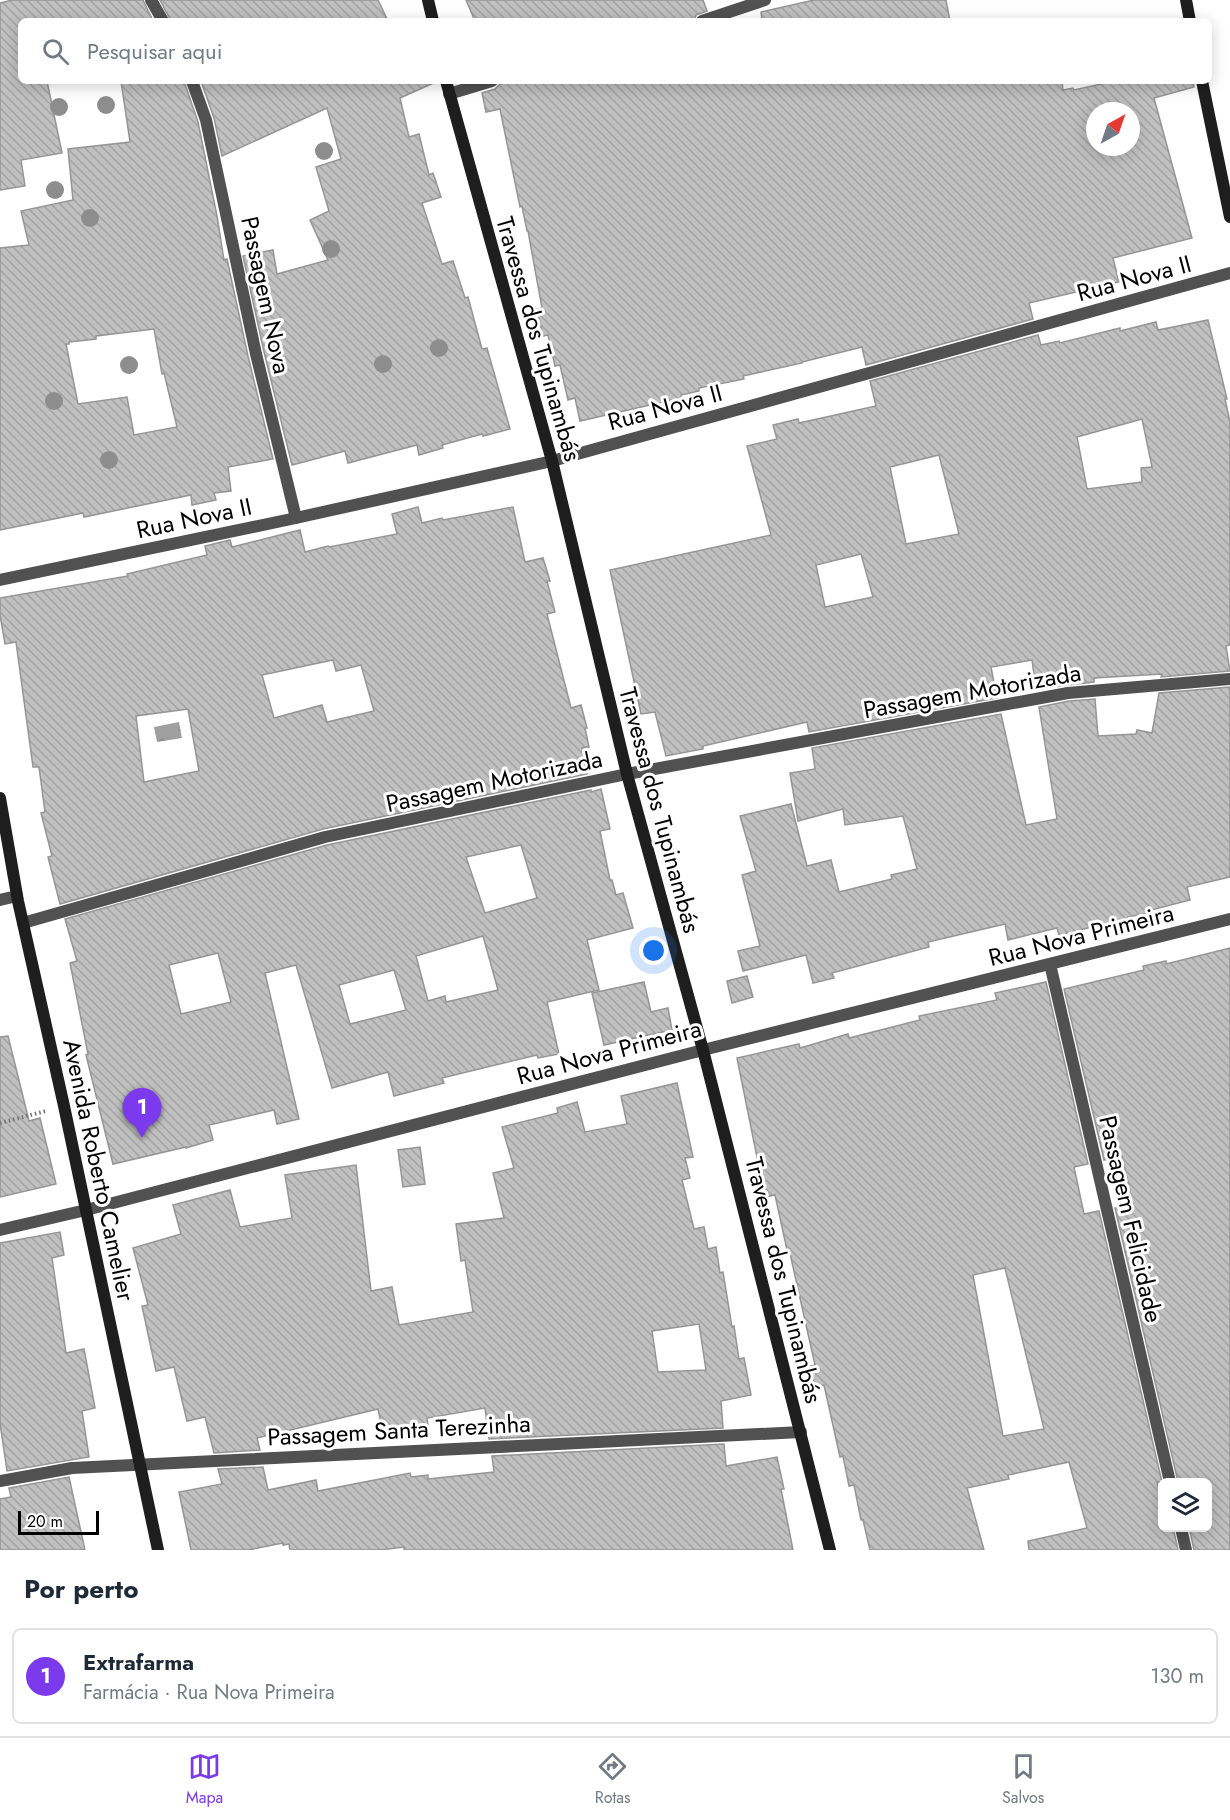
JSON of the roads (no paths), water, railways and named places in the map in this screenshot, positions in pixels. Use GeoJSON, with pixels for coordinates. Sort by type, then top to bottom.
{"type":"FeatureCollection","features":[{"type":"Feature","properties":{"kind":"street"},"geometry":{"type":"LineString","coordinates":[[151,0],[161,18]]}},
{"type":"Feature","properties":{"kind":"street"},"geometry":{"type":"LineString","coordinates":[[428,0],[432,18]]}},
{"type":"Feature","properties":{"kind":"street"},"geometry":{"type":"LineString","coordinates":[[711,18],[765,0]]}},
{"type":"Feature","properties":{"kind":"street"},"geometry":{"type":"LineString","coordinates":[[1186,0],[1189,18]]}},
{"type":"Feature","properties":{"kind":"street","name":"Passagem Nova"},"geometry":{"type":"LineString","coordinates":[[193,84],[206,120],[256,354],[296,518]]}},
{"type":"Feature","properties":{"kind":"street","name":"Travessa dos Tupinambás"},"geometry":{"type":"LineString","coordinates":[[447,84],[552,460],[627,774],[703,1050],[830,1550]]}},
{"type":"Feature","properties":{"kind":"street"},"geometry":{"type":"LineString","coordinates":[[449,94],[482,84]]}},
{"type":"Feature","properties":{"kind":"street"},"geometry":{"type":"LineString","coordinates":[[1203,84],[1230,217]]}},
{"type":"Feature","properties":{"kind":"street","name":"Rua Nova II"},"geometry":{"type":"LineString","coordinates":[[0,580],[296,518],[552,460],[1230,273]]}},
{"type":"Feature","properties":{"kind":"street","name":"Passagem Motorizada"},"geometry":{"type":"LineString","coordinates":[[23,923],[325,837],[627,774],[1068,693],[1230,679]]}},
{"type":"Feature","properties":{"kind":"street","name":"Avenida Roberto Camelier"},"geometry":{"type":"LineString","coordinates":[[0,798],[17,896],[158,1550]]}},
{"type":"Feature","properties":{"kind":"street"},"geometry":{"type":"LineString","coordinates":[[0,900],[17,896]]}},
{"type":"Feature","properties":{"kind":"street","name":"Rua Nova Primeira"},"geometry":{"type":"LineString","coordinates":[[0,1230],[86,1210],[703,1050],[1230,919]]}},
{"type":"Feature","properties":{"kind":"street","name":"Passagem Felicidade"},"geometry":{"type":"LineString","coordinates":[[1050,964],[1169,1478]]}},
{"type":"Feature","properties":{"kind":"street","name":"Passagem Santa Terezinha"},"geometry":{"type":"LineString","coordinates":[[0,1481],[72,1468],[141,1463],[801,1432]]}},
{"type":"Feature","properties":{"kind":"street"},"geometry":{"type":"LineString","coordinates":[[1182,1532],[1186,1550]]}},
{"type":"Feature","properties":{"kind":"water"},"geometry":{"type":"Polygon","coordinates":[[[179,722],[182,738],[157,742],[154,727],[179,722]]]}},
{"type":"Feature","properties":{"kind":"place","name":"Extrafarma"},"geometry":{"type":"Point","coordinates":[142,1138]}}]}
